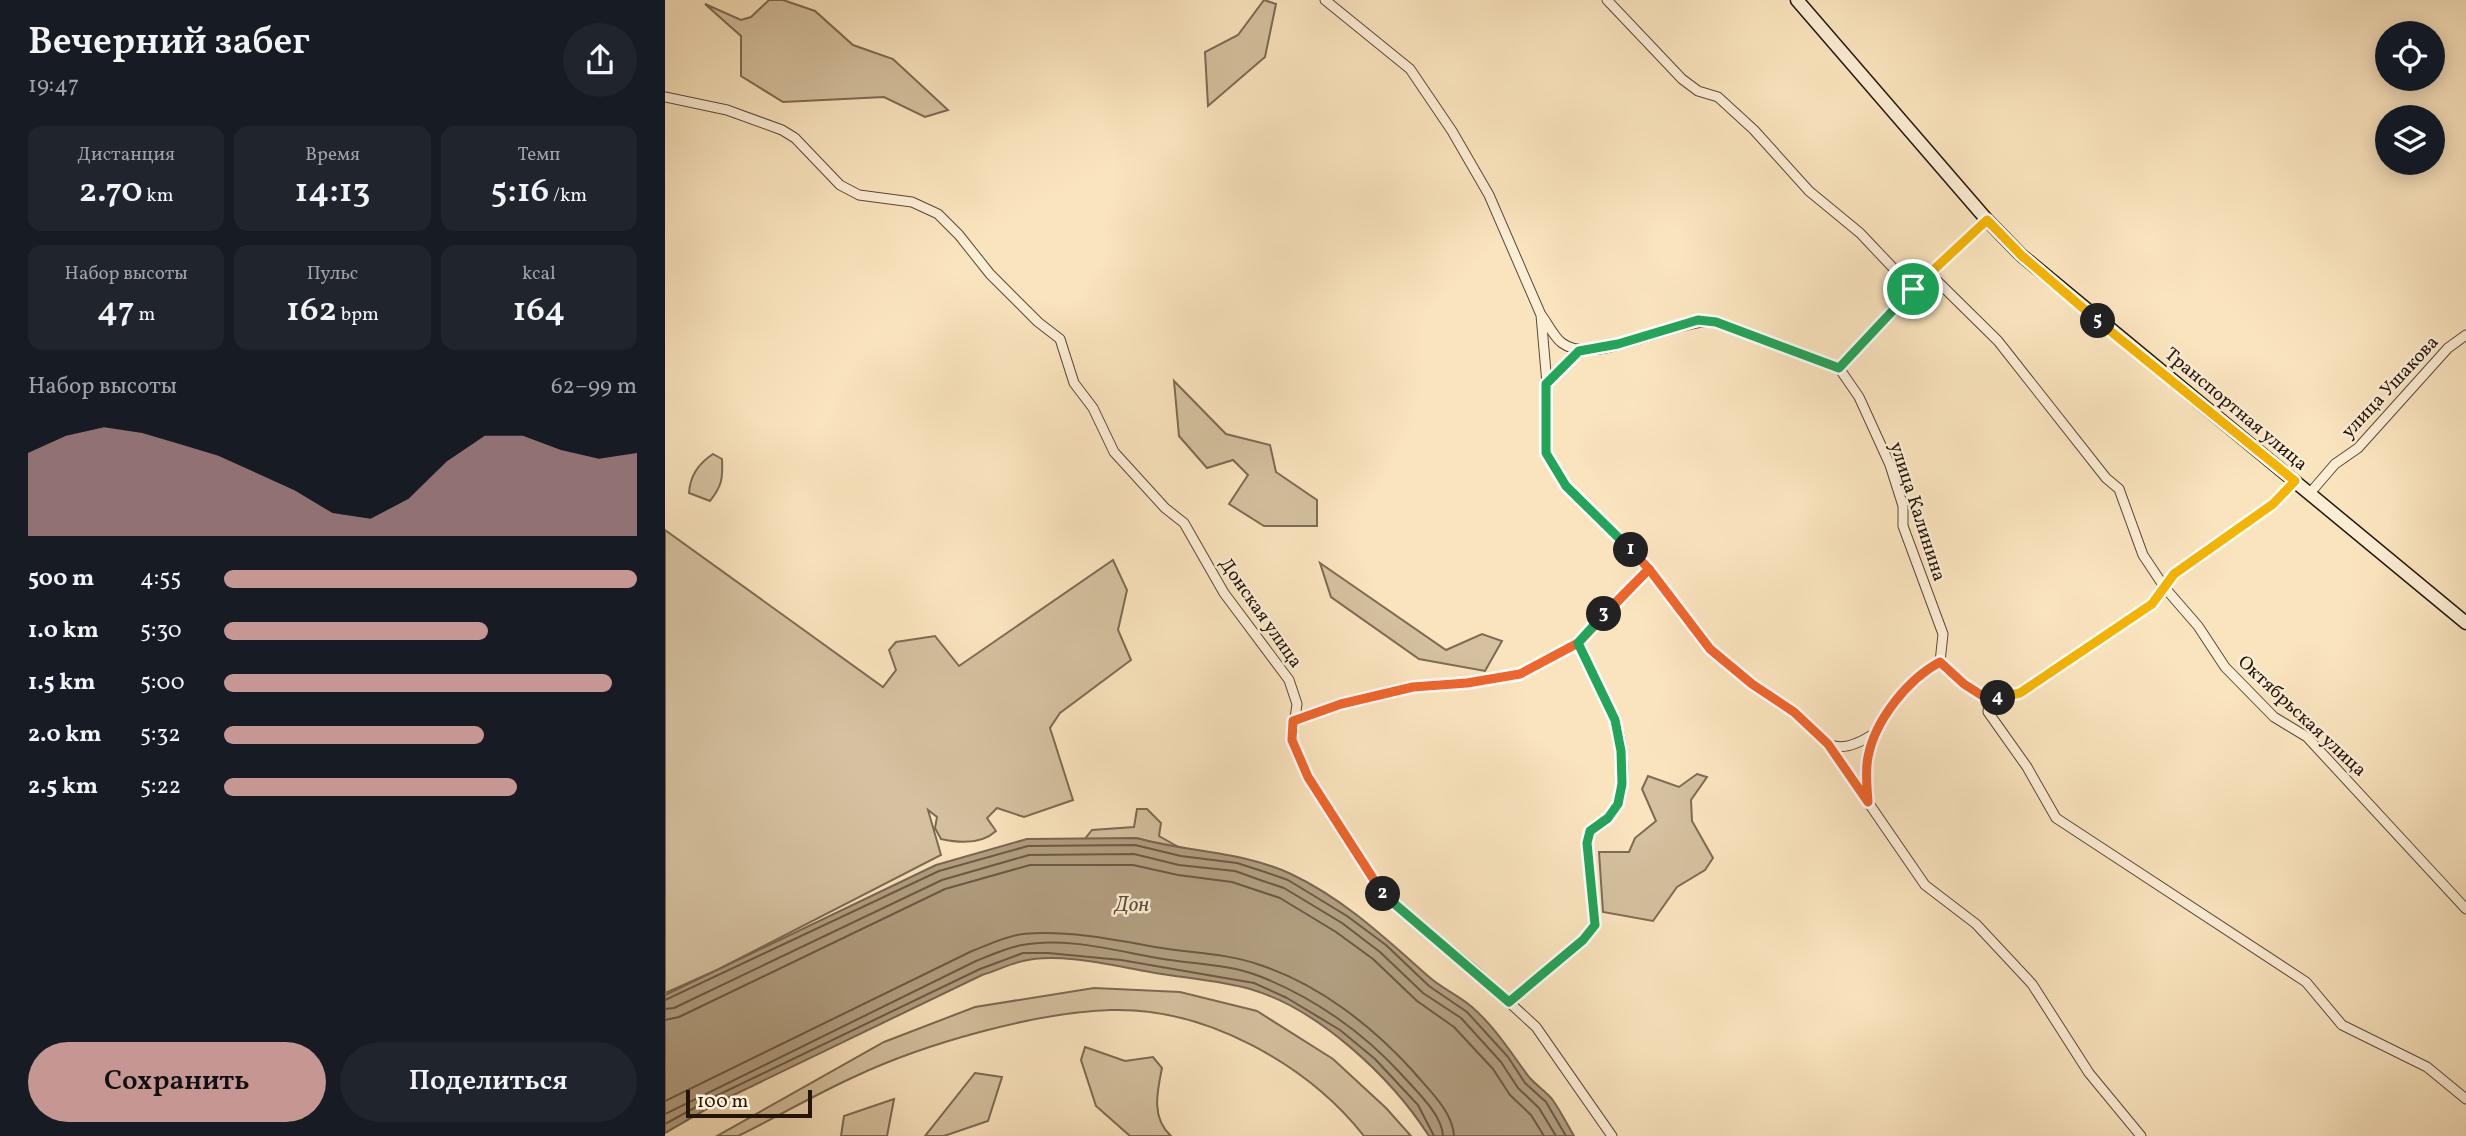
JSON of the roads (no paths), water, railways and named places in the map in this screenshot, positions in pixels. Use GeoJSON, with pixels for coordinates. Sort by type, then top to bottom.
{"type":"FeatureCollection","features":[{"type":"Feature","properties":{"kind":"main road","name":"Транспортная улица"},"geometry":{"type":"LineString","coordinates":[[1797,0],[1987,220],[2021,255],[2083,309],[2466,623]]}},
{"type":"Feature","properties":{"kind":"street"},"geometry":{"type":"LineString","coordinates":[[1325,0],[1410,69],[1489,195],[1541,315],[1560,342],[1579,351]]}},
{"type":"Feature","properties":{"kind":"street"},"geometry":{"type":"LineString","coordinates":[[1608,0],[1682,79],[1698,91],[1718,97],[1754,130],[1809,191],[1860,233],[1872,249],[1913,289]]}},
{"type":"Feature","properties":{"kind":"street","name":"Донская улица"},"geometry":{"type":"LineString","coordinates":[[669,99],[727,110],[782,130],[795,138],[840,185],[859,195],[912,202],[938,214],[959,234],[989,274],[1038,322],[1060,339],[1073,383],[1093,408],[1114,452],[1165,508],[1184,523],[1224,593],[1289,680],[1297,704],[1292,740],[1308,777],[1385,897],[1536,1027],[1612,1136]]}},
{"type":"Feature","properties":{"kind":"street"},"geometry":{"type":"LineString","coordinates":[[1546,384],[1579,351],[1618,344],[1698,320],[1728,327],[1839,368],[1913,289],[1987,220]]}},
{"type":"Feature","properties":{"kind":"street","name":"Октябрьская улица"},"geometry":{"type":"LineString","coordinates":[[1929,273],[1999,341],[2106,478],[2119,489],[2143,555],[2165,588],[2199,626],[2225,667],[2274,717],[2307,737],[2343,773],[2466,909]]}},
{"type":"Feature","properties":{"kind":"street"},"geometry":{"type":"LineString","coordinates":[[1541,315],[1546,384],[1546,453],[1566,486],[1649,569],[1710,649],[1752,684],[1794,712],[1828,744],[1925,885],[1976,924],[2032,984],[2088,1073],[2141,1136]]}},
{"type":"Feature","properties":{"kind":"street","name":"улица Ушакова"},"geometry":{"type":"LineString","coordinates":[[2310,493],[2335,464],[2358,448],[2448,348],[2466,335]]}},
{"type":"Feature","properties":{"kind":"street","name":"улица Калинина"},"geometry":{"type":"LineString","coordinates":[[1839,368],[1859,397],[1890,465],[1903,506],[1903,526],[1943,634],[1940,662]]}},
{"type":"Feature","properties":{"kind":"street"},"geometry":{"type":"LineString","coordinates":[[1868,802],[1866,772],[1875,733],[1923,671],[1940,662],[1964,684],[1989,700],[2020,693],[2152,604],[2174,574],[2273,504],[2295,481]]}},
{"type":"Feature","properties":{"kind":"street"},"geometry":{"type":"LineString","coordinates":[[1293,721],[1341,704],[1413,687],[1467,683],[1520,674],[1578,643],[1649,569]]}},
{"type":"Feature","properties":{"kind":"street"},"geometry":{"type":"LineString","coordinates":[[1509,1002],[1583,940],[1595,925],[1587,843],[1590,831],[1608,818],[1618,804],[1622,784],[1621,751],[1615,720],[1578,643]]}},
{"type":"Feature","properties":{"kind":"street"},"geometry":{"type":"LineString","coordinates":[[1989,700],[1988,712],[2027,767],[2056,818],[2306,982],[2342,1026],[2427,1067],[2466,1099]]}},
{"type":"Feature","properties":{"kind":"street"},"geometry":{"type":"LineString","coordinates":[[1828,744],[1835,748],[1850,746],[1875,733]]}},
{"type":"Feature","properties":{"kind":"water","name":"Дон"},"geometry":{"type":"Polygon","coordinates":[[[1136,838],[1234,856],[1272,866],[1329,895],[1480,1015],[1529,1077],[1552,1099],[1574,1136],[1429,1136],[1395,1091],[1351,1048],[1302,1012],[1276,999],[1226,983],[1053,958],[1023,961],[982,975],[719,1102],[665,1133],[665,995],[936,865],[1027,839],[1136,838]]]}}]}
